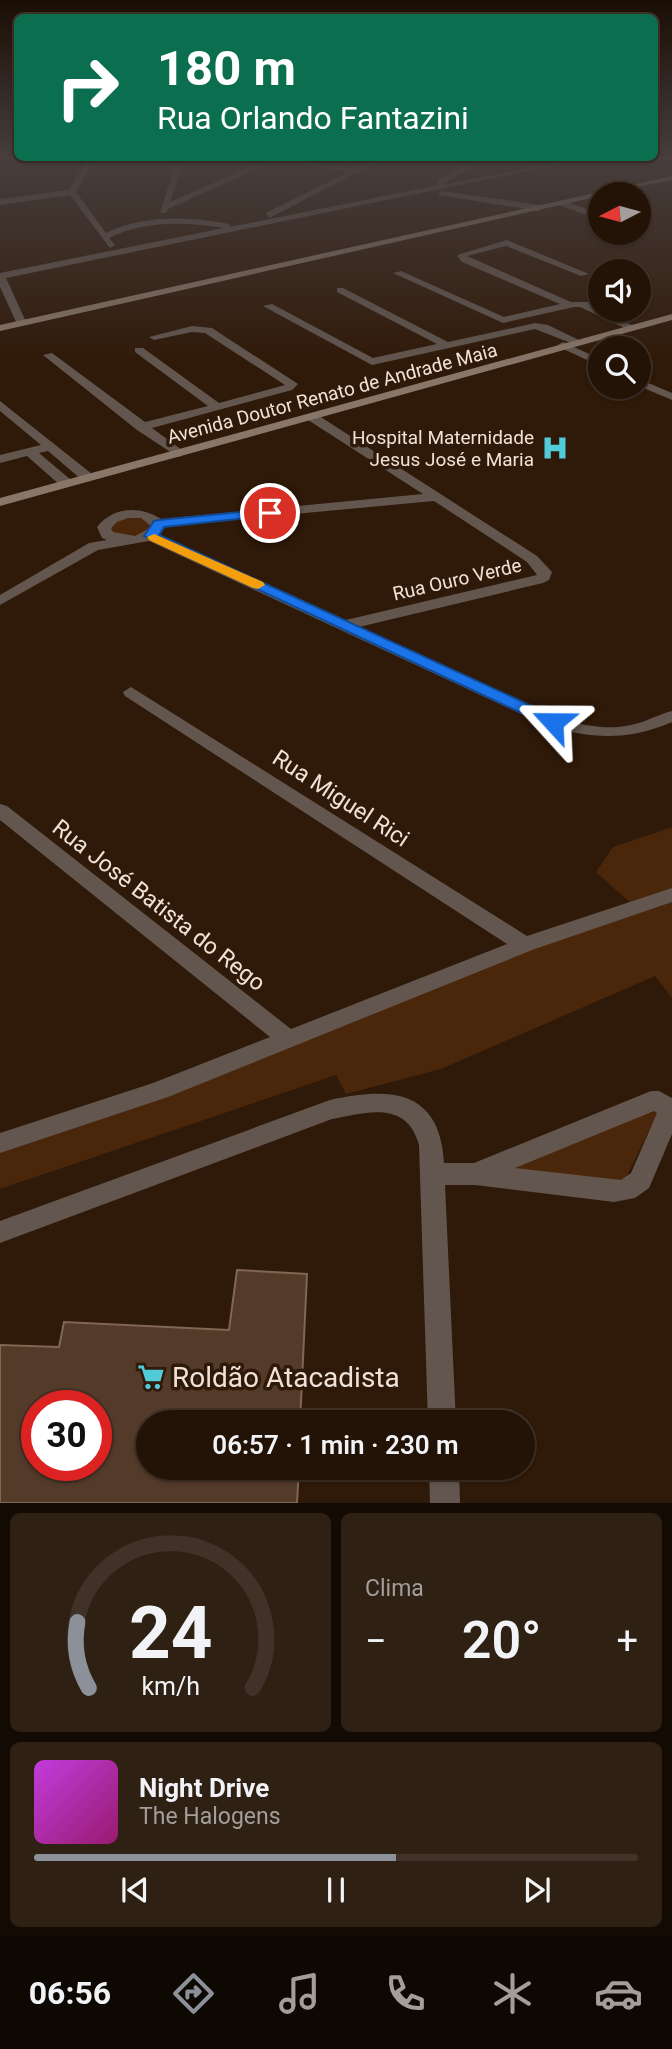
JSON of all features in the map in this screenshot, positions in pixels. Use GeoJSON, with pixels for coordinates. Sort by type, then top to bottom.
{"type":"FeatureCollection","features":[{"type":"Feature","properties":{"kind":"street"},"geometry":{"type":"LineString","coordinates":[[97,226],[116,252]]}},
{"type":"Feature","properties":{"kind":"street"},"geometry":{"type":"LineString","coordinates":[[101,226],[120,230]]}},
{"type":"Feature","properties":{"kind":"street"},"geometry":{"type":"LineString","coordinates":[[104,237],[137,226]]}},
{"type":"Feature","properties":{"kind":"street"},"geometry":{"type":"LineString","coordinates":[[229,226],[236,227]]}},
{"type":"Feature","properties":{"kind":"street"},"geometry":{"type":"LineString","coordinates":[[22,324],[0,276],[240,226]]}},
{"type":"Feature","properties":{"kind":"street"},"geometry":{"type":"LineString","coordinates":[[0,328],[458,226]]}},
{"type":"Feature","properties":{"kind":"street"},"geometry":{"type":"LineString","coordinates":[[584,274],[508,243],[462,255],[465,260],[574,304],[639,326]]}},
{"type":"Feature","properties":{"kind":"street"},"geometry":{"type":"LineString","coordinates":[[398,273],[498,319],[515,319],[574,304],[588,305]]}},
{"type":"Feature","properties":{"kind":"street"},"geometry":{"type":"LineString","coordinates":[[340,290],[448,346]]}},
{"type":"Feature","properties":{"kind":"street"},"geometry":{"type":"LineString","coordinates":[[268,306],[372,362],[525,327],[544,327],[580,343]]}},
{"type":"Feature","properties":{"kind":"street","name":"Avenida Doutor Renato de Andrade Maia"},"geometry":{"type":"LineString","coordinates":[[0,502],[672,317]]}},
{"type":"Feature","properties":{"kind":"street"},"geometry":{"type":"LineString","coordinates":[[632,322],[639,326]]}},
{"type":"Feature","properties":{"kind":"street"},"geometry":{"type":"LineString","coordinates":[[525,327],[588,357]]}},
{"type":"Feature","properties":{"kind":"street"},"geometry":{"type":"LineString","coordinates":[[141,427],[288,388],[292,384],[208,330],[192,329],[154,337]]}},
{"type":"Feature","properties":{"kind":"street"},"geometry":{"type":"LineString","coordinates":[[139,350],[217,407]]}},
{"type":"Feature","properties":{"kind":"street"},"geometry":{"type":"LineString","coordinates":[[48,355],[178,453]]}},
{"type":"Feature","properties":{"kind":"street"},"geometry":{"type":"LineString","coordinates":[[656,390],[672,385]]}},
{"type":"Feature","properties":{"kind":"street"},"geometry":{"type":"LineString","coordinates":[[651,388],[672,397]]}},
{"type":"Feature","properties":{"kind":"street"},"geometry":{"type":"LineString","coordinates":[[1,408],[87,477]]}},
{"type":"Feature","properties":{"kind":"street","name":"Rua Ouro Verde"},"geometry":{"type":"LineString","coordinates":[[312,417],[541,565],[544,577],[346,625]]}},
{"type":"Feature","properties":{"kind":"street"},"geometry":{"type":"LineString","coordinates":[[156,423],[195,449]]}},
{"type":"Feature","properties":{"kind":"street"},"geometry":{"type":"LineString","coordinates":[[0,459],[49,447]]}},
{"type":"Feature","properties":{"kind":"street"},"geometry":{"type":"LineString","coordinates":[[30,452],[66,483]]}},
{"type":"Feature","properties":{"kind":"street"},"geometry":{"type":"LineString","coordinates":[[0,601],[94,546],[131,540],[154,529],[438,497]]}},
{"type":"Feature","properties":{"kind":"street"},"geometry":{"type":"LineString","coordinates":[[94,546],[107,522],[127,514],[151,516],[154,529]]}},
{"type":"Feature","properties":{"kind":"street"},"geometry":{"type":"LineString","coordinates":[[154,529],[346,625],[542,717],[583,731],[605,734],[626,733],[672,716]]}},
{"type":"Feature","properties":{"kind":"street"},"geometry":{"type":"LineString","coordinates":[[104,531],[114,538],[131,540]]}},
{"type":"Feature","properties":{"kind":"street","name":"Rua Miguel Rici"},"geometry":{"type":"LineString","coordinates":[[131,692],[525,945]]}},
{"type":"Feature","properties":{"kind":"street","name":"Rua José Batista do Rego"},"geometry":{"type":"LineString","coordinates":[[0,810],[288,1039]]}},
{"type":"Feature","properties":{"kind":"street"},"geometry":{"type":"LineString","coordinates":[[0,1143],[159,1090],[525,945],[672,895]]}},
{"type":"Feature","properties":{"kind":"street"},"geometry":{"type":"LineString","coordinates":[[434,1174],[475,1174],[614,1191],[626,1190],[640,1180],[669,1113],[668,1108],[659,1101],[651,1101],[475,1174]]}},
{"type":"Feature","properties":{"kind":"street"},"geometry":{"type":"LineString","coordinates":[[0,1232],[330,1110],[358,1103],[382,1102],[405,1106],[418,1115],[429,1128],[434,1174],[442,1410]]}},
{"type":"Feature","properties":{"kind":"street"},"geometry":{"type":"LineString","coordinates":[[444,1480],[445,1503]]}},
{"type":"Feature","properties":{"kind":"shaded area"},"geometry":{"type":"Polygon","coordinates":[[[139,515],[156,526],[144,536],[114,536],[108,525],[111,522],[139,515]]]}},
{"type":"Feature","properties":{"kind":"shaded area"},"geometry":{"type":"Polygon","coordinates":[[[672,827],[672,998],[655,976],[441,1069],[346,1094],[336,1075],[0,1189],[0,1143],[635,907],[596,872],[613,847],[672,827]]]}},
{"type":"Feature","properties":{"kind":"shaded area"},"geometry":{"type":"Polygon","coordinates":[[[660,1108],[622,1186],[506,1167],[660,1108]]]}},
{"type":"Feature","properties":{"kind":"building","name":"Roldão Atacadista"},"geometry":{"type":"Polygon","coordinates":[[[237,1270],[307,1274],[301,1410],[136,1410],[136,1480],[298,1480],[297,1503],[0,1503],[0,1345],[59,1347],[64,1322],[229,1330],[237,1270]]]}},
{"type":"Feature","properties":{"kind":"slow traffic"},"geometry":{"type":"LineString","coordinates":[[154,537],[258,585]]}},
{"type":"Feature","properties":{"kind":"place","name":"Hospital Maternidade Jesus José e Maria"},"geometry":{"type":"Point","coordinates":[555,448]}},
{"type":"Feature","properties":{"kind":"place","name":"Roldão Atacadista"},"geometry":{"type":"Point","coordinates":[151,1377]}},
{"type":"Feature","properties":{"kind":"route"},"geometry":{"type":"LineString","coordinates":[[270,513],[159,523],[159,528],[150,536],[553,722]]}}]}
